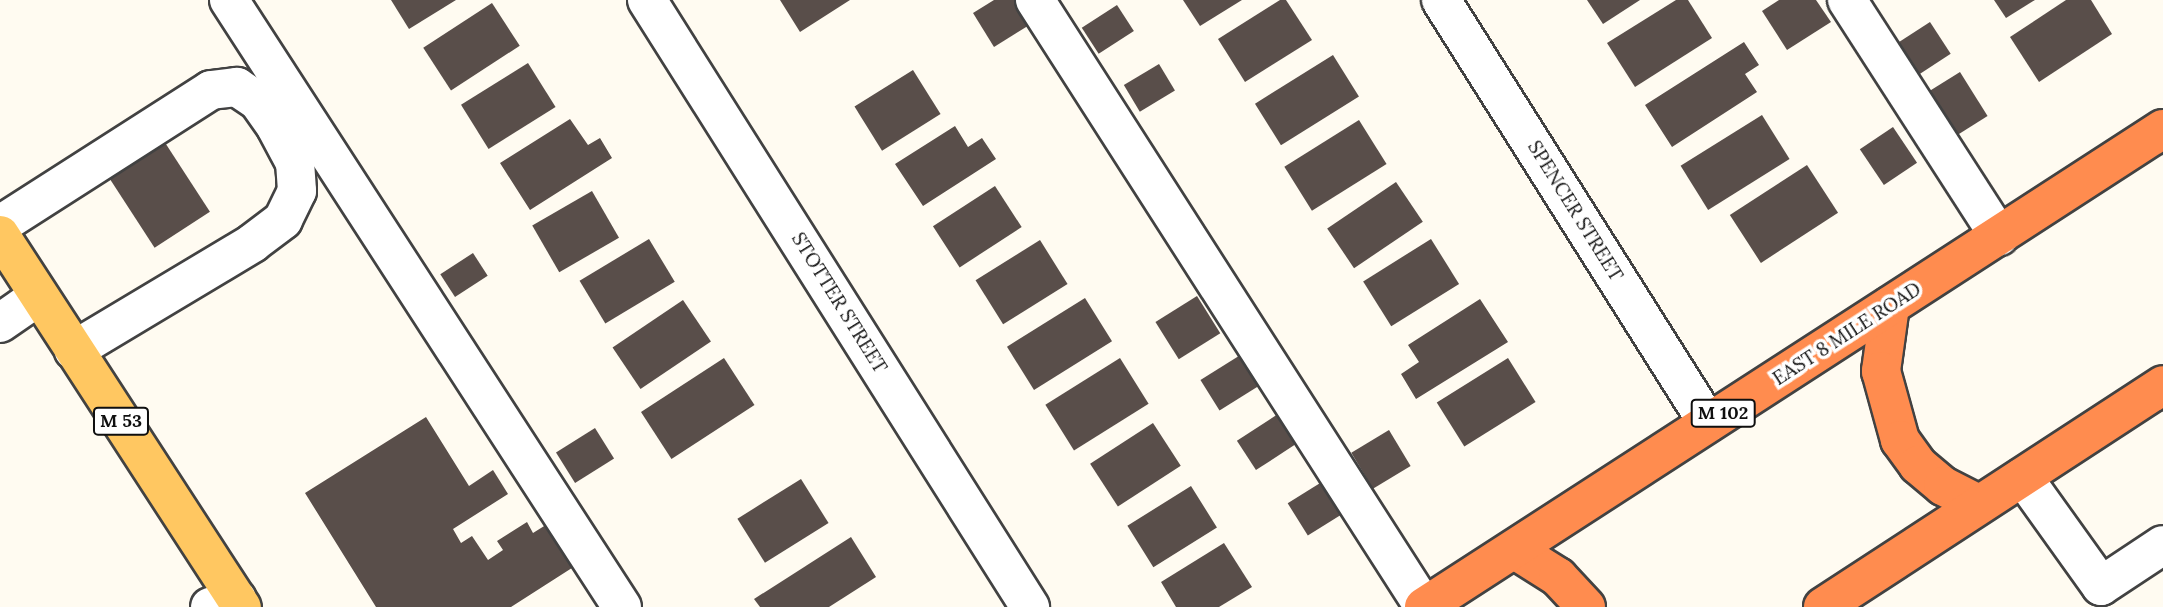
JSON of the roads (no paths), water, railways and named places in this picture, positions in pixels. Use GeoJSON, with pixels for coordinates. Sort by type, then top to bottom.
{"type":"FeatureCollection","features":[{"type":"Feature","properties":{"kind":"highway","name":"EAST 8 MILE ROAD"},"geometry":{"type":"LineString","coordinates":[[1424,607],[2163,129]]}},
{"type":"Feature","properties":{"kind":"highway"},"geometry":{"type":"LineString","coordinates":[[1890,306],[1881,371],[1900,440],[1935,479],[1978,505]]}},
{"type":"Feature","properties":{"kind":"highway"},"geometry":{"type":"LineString","coordinates":[[1823,607],[2163,386]]}},
{"type":"Feature","properties":{"kind":"highway"},"geometry":{"type":"LineString","coordinates":[[1515,550],[1558,577],[1586,607]]}},
{"type":"Feature","properties":{"kind":"main road","name":"M 53"},"geometry":{"type":"LineString","coordinates":[[0,235],[74,350],[229,604]]}},
{"type":"Feature","properties":{"kind":"street"},"geometry":{"type":"LineString","coordinates":[[229,0],[288,119],[622,607]]}},
{"type":"Feature","properties":{"kind":"street","name":"STOTTER STREET"},"geometry":{"type":"LineString","coordinates":[[647,0],[1030,607]]}},
{"type":"Feature","properties":{"kind":"street"},"geometry":{"type":"LineString","coordinates":[[1035,0],[1424,607]]}},
{"type":"Feature","properties":{"kind":"street","name":"SPENCER STREET"},"geometry":{"type":"LineString","coordinates":[[1441,0],[1708,423]]}},
{"type":"Feature","properties":{"kind":"street"},"geometry":{"type":"LineString","coordinates":[[1847,0],[1999,236]]}},
{"type":"Feature","properties":{"kind":"street"},"geometry":{"type":"LineString","coordinates":[[0,225],[211,90],[237,87],[288,119],[297,191],[283,220],[253,243],[74,350]]}},
{"type":"Feature","properties":{"kind":"street"},"geometry":{"type":"LineString","coordinates":[[0,323],[39,296]]}},
{"type":"Feature","properties":{"kind":"street"},"geometry":{"type":"LineString","coordinates":[[2023,477],[2101,586],[2163,545]]}}]}
